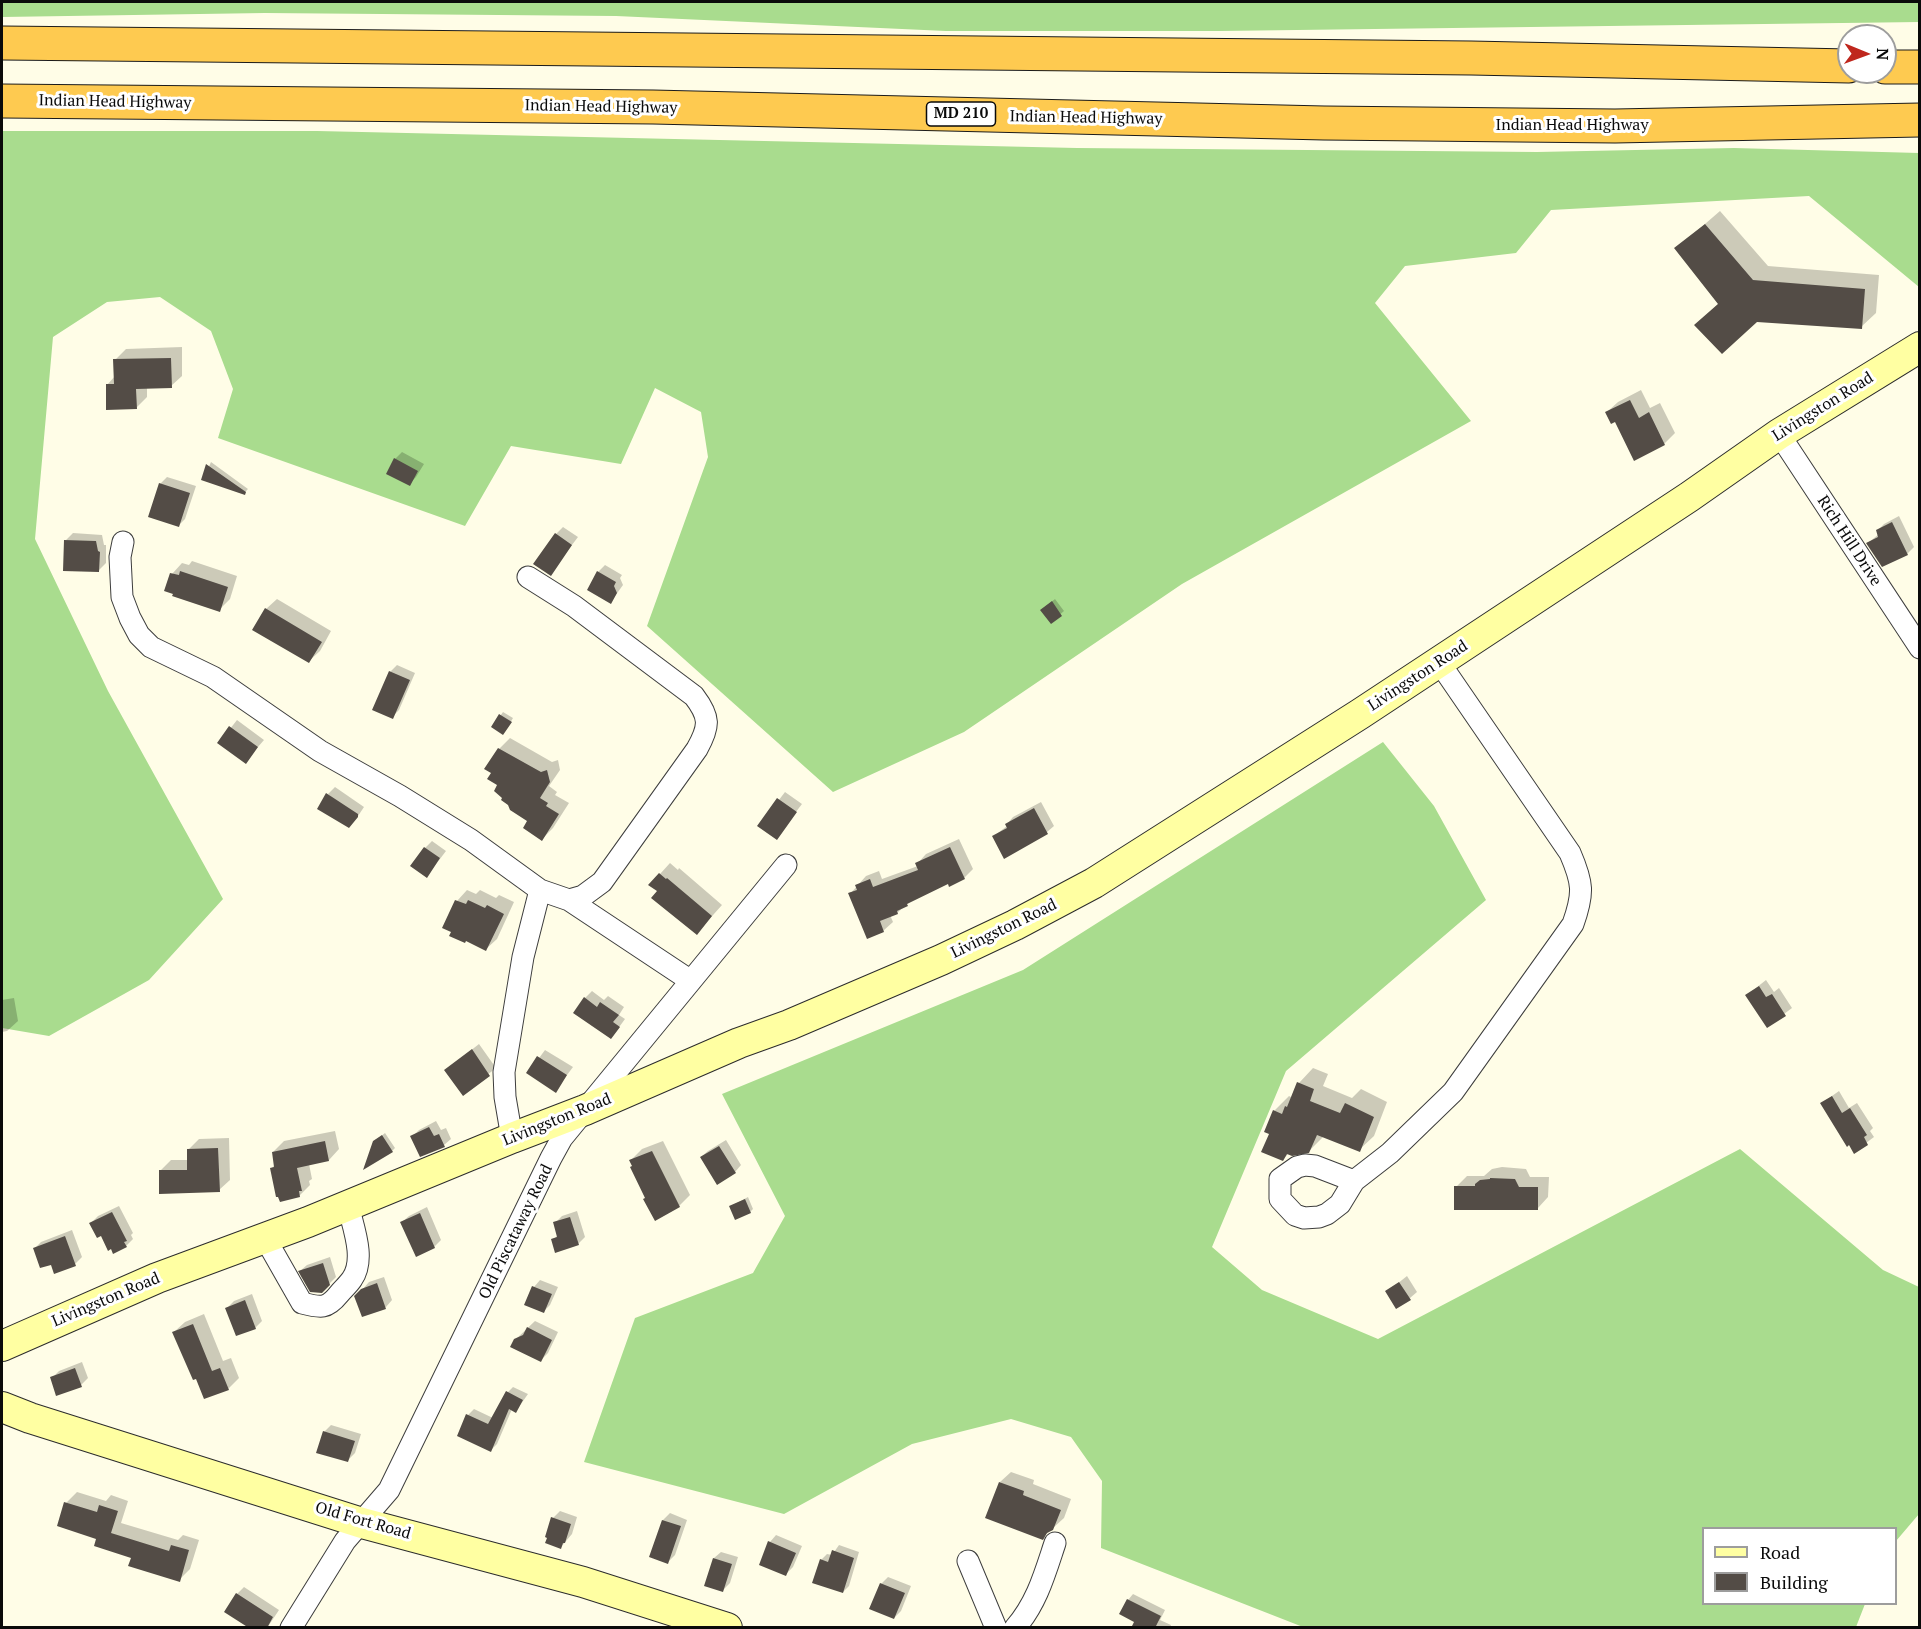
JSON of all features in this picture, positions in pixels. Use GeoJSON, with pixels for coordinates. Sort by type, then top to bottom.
{"type":"FeatureCollection","features":[{"type":"Feature","properties":{"kind":"highway"},"geometry":{"type":"LineString","coordinates":[[2,44],[1459,58],[1837,66]]}},
{"type":"Feature","properties":{"kind":"highway"},"geometry":{"type":"LineString","coordinates":[[1897,67],[1920,67]]}},
{"type":"Feature","properties":{"kind":"highway","name":"Indian Head Highway"},"geometry":{"type":"LineString","coordinates":[[2,101],[654,107],[1336,123],[1615,126],[1920,120]]}},
{"type":"Feature","properties":{"kind":"main road","name":"Livingston Road"},"geometry":{"type":"LineString","coordinates":[[2,1346],[157,1278],[265,1238],[585,1110],[739,1043],[789,1025],[1015,925],[1095,883],[1440,662],[1689,497],[1779,434],[1920,347]]}},
{"type":"Feature","properties":{"kind":"main road","name":"Old Fort Road"},"geometry":{"type":"LineString","coordinates":[[2,1407],[30,1418],[362,1522],[583,1582],[727,1628]]}},
{"type":"Feature","properties":{"kind":"street","name":"Rich Hill Drive"},"geometry":{"type":"LineString","coordinates":[[1779,434],[1920,648]]}},
{"type":"Feature","properties":{"kind":"street"},"geometry":{"type":"LineString","coordinates":[[123,542],[120,557],[122,597],[139,634],[151,647],[213,677],[320,751],[400,796],[471,840],[540,890],[569,900],[691,981]]}},
{"type":"Feature","properties":{"kind":"street"},"geometry":{"type":"LineString","coordinates":[[528,577],[573,606],[694,696],[703,708],[708,721],[704,737],[697,749],[602,882],[583,897],[569,900]]}},
{"type":"Feature","properties":{"kind":"street"},"geometry":{"type":"LineString","coordinates":[[1354,1181],[1390,1153],[1453,1092],[1573,924],[1581,900],[1581,878],[1570,854],[1440,662]]}},
{"type":"Feature","properties":{"kind":"street","name":"Old Piscataway Road"},"geometry":{"type":"LineString","coordinates":[[291,1628],[345,1540],[389,1490],[562,1138],[786,865]]}},
{"type":"Feature","properties":{"kind":"street"},"geometry":{"type":"LineString","coordinates":[[512,1138],[505,1097],[504,1072],[524,957],[540,890]]}},
{"type":"Feature","properties":{"kind":"street"},"geometry":{"type":"LineString","coordinates":[[265,1238],[302,1303],[319,1308],[333,1302],[352,1279],[357,1268],[358,1258],[348,1205]]}},
{"type":"Feature","properties":{"kind":"street"},"geometry":{"type":"LineString","coordinates":[[1015,1628],[1025,1616],[1040,1589],[1055,1542]]}},
{"type":"Feature","properties":{"kind":"street"},"geometry":{"type":"LineString","coordinates":[[968,1562],[996,1628]]}},
{"type":"Feature","properties":{"kind":"green space"},"geometry":{"type":"Polygon","coordinates":[[[2,2],[1919,2],[1920,22],[1219,31],[946,31],[616,16],[265,13],[2,17],[2,2]]]}},
{"type":"Feature","properties":{"kind":"green space"},"geometry":{"type":"Polygon","coordinates":[[[2,131],[317,131],[1077,148],[1537,152],[1734,148],[1919,153],[1919,287],[1809,196],[1551,210],[1516,253],[1405,266],[1375,303],[1471,421],[1182,584],[964,732],[833,792],[647,626],[708,457],[701,412],[655,388],[621,464],[511,446],[465,526],[218,438],[233,389],[211,331],[160,297],[107,302],[53,337],[35,539],[108,691],[223,899],[149,980],[49,1036],[2,1028],[2,131]]]}},
{"type":"Feature","properties":{"kind":"green space"},"geometry":{"type":"Polygon","coordinates":[[[1383,742],[1434,806],[1486,900],[1286,1071],[1212,1247],[1262,1290],[1378,1339],[1740,1149],[1883,1270],[1919,1287],[1919,1514],[1897,1540],[1897,1527],[1702,1527],[1702,1605],[1865,1605],[1856,1627],[1303,1627],[1101,1548],[1102,1481],[1071,1437],[1011,1419],[912,1444],[784,1514],[584,1462],[635,1318],[753,1273],[785,1216],[722,1094],[1023,970],[1383,742]]]}},
{"type":"Feature","properties":{"kind":"building"},"geometry":{"type":"Polygon","coordinates":[[[1705,224],[1753,280],[1865,289],[1862,329],[1757,322],[1722,354],[1694,325],[1718,304],[1674,248],[1705,224]]]}},
{"type":"Feature","properties":{"kind":"building"},"geometry":{"type":"Polygon","coordinates":[[[171,358],[172,388],[136,389],[137,409],[106,410],[106,384],[114,384],[113,359],[171,358]]]}},
{"type":"Feature","properties":{"kind":"building"},"geometry":{"type":"Polygon","coordinates":[[[1630,400],[1639,418],[1649,412],[1665,445],[1634,461],[1615,422],[1611,424],[1605,412],[1630,400]]]}},
{"type":"Feature","properties":{"kind":"building"},"geometry":{"type":"Polygon","coordinates":[[[394,458],[418,471],[410,486],[386,474],[394,458]]]}},
{"type":"Feature","properties":{"kind":"building"},"geometry":{"type":"Polygon","coordinates":[[[206,464],[246,492],[245,495],[201,480],[206,464]]]}},
{"type":"Feature","properties":{"kind":"building"},"geometry":{"type":"Polygon","coordinates":[[[159,483],[190,493],[179,527],[148,517],[159,483]]]}},
{"type":"Feature","properties":{"kind":"building"},"geometry":{"type":"Polygon","coordinates":[[[1892,522],[1908,555],[1882,567],[1866,543],[1878,537],[1876,530],[1892,522]]]}},
{"type":"Feature","properties":{"kind":"building"},"geometry":{"type":"Polygon","coordinates":[[[555,533],[572,545],[551,576],[533,564],[555,533]]]}},
{"type":"Feature","properties":{"kind":"building"},"geometry":{"type":"Polygon","coordinates":[[[64,540],[96,541],[100,552],[99,572],[63,571],[64,540]]]}},
{"type":"Feature","properties":{"kind":"building"},"geometry":{"type":"Polygon","coordinates":[[[180,571],[228,587],[220,612],[172,596],[173,594],[164,591],[170,573],[179,575],[180,571]]]}},
{"type":"Feature","properties":{"kind":"building"},"geometry":{"type":"Polygon","coordinates":[[[597,571],[616,582],[614,586],[617,593],[611,604],[587,590],[597,571]]]}},
{"type":"Feature","properties":{"kind":"building"},"geometry":{"type":"Polygon","coordinates":[[[1052,601],[1062,616],[1051,624],[1040,610],[1052,601]]]}},
{"type":"Feature","properties":{"kind":"building"},"geometry":{"type":"Polygon","coordinates":[[[265,608],[322,642],[309,663],[252,630],[265,608]]]}},
{"type":"Feature","properties":{"kind":"building"},"geometry":{"type":"Polygon","coordinates":[[[389,671],[410,680],[393,719],[372,710],[389,671]]]}},
{"type":"Feature","properties":{"kind":"building"},"geometry":{"type":"Polygon","coordinates":[[[499,714],[512,722],[503,735],[491,727],[499,714]]]}},
{"type":"Feature","properties":{"kind":"building"},"geometry":{"type":"Polygon","coordinates":[[[229,726],[258,747],[246,764],[217,743],[229,726]]]}},
{"type":"Feature","properties":{"kind":"building"},"geometry":{"type":"Polygon","coordinates":[[[498,748],[541,772],[547,770],[550,782],[540,798],[548,803],[546,806],[559,814],[542,841],[523,828],[527,821],[510,810],[494,791],[497,785],[487,779],[491,773],[484,769],[498,748]]]}},
{"type":"Feature","properties":{"kind":"building"},"geometry":{"type":"Polygon","coordinates":[[[326,793],[358,814],[349,828],[317,809],[326,793]]]}},
{"type":"Feature","properties":{"kind":"building"},"geometry":{"type":"Polygon","coordinates":[[[777,798],[797,812],[777,840],[757,826],[777,798]]]}},
{"type":"Feature","properties":{"kind":"building"},"geometry":{"type":"Polygon","coordinates":[[[1034,808],[1048,834],[1004,859],[992,836],[1007,828],[1005,824],[1034,808]]]}},
{"type":"Feature","properties":{"kind":"building"},"geometry":{"type":"Polygon","coordinates":[[[424,847],[440,858],[427,878],[410,866],[424,847]]]}},
{"type":"Feature","properties":{"kind":"building"},"geometry":{"type":"Polygon","coordinates":[[[950,847],[965,879],[949,887],[948,884],[907,904],[908,906],[897,911],[898,914],[880,921],[884,932],[867,939],[848,893],[857,890],[855,885],[870,879],[873,887],[918,870],[915,863],[950,847]]]}},
{"type":"Feature","properties":{"kind":"building"},"geometry":{"type":"Polygon","coordinates":[[[659,873],[712,916],[697,935],[651,898],[657,891],[648,885],[659,873]]]}},
{"type":"Feature","properties":{"kind":"building"},"geometry":{"type":"Polygon","coordinates":[[[455,900],[466,904],[468,900],[485,908],[487,905],[504,914],[486,951],[449,936],[451,932],[442,928],[455,900]]]}},
{"type":"Feature","properties":{"kind":"building"},"geometry":{"type":"Polygon","coordinates":[[[1759,986],[1766,997],[1772,994],[1786,1016],[1767,1028],[1745,995],[1759,986]]]}},
{"type":"Feature","properties":{"kind":"building"},"geometry":{"type":"Polygon","coordinates":[[[584,997],[597,1007],[600,1002],[619,1015],[613,1022],[620,1027],[611,1039],[573,1013],[584,997]]]}},
{"type":"Feature","properties":{"kind":"building"},"geometry":{"type":"Polygon","coordinates":[[[472,1049],[490,1076],[463,1096],[444,1070],[472,1049]]]}},
{"type":"Feature","properties":{"kind":"building"},"geometry":{"type":"Polygon","coordinates":[[[537,1056],[567,1075],[556,1093],[526,1073],[537,1056]]]}},
{"type":"Feature","properties":{"kind":"building"},"geometry":{"type":"Polygon","coordinates":[[[1297,1082],[1314,1089],[1310,1101],[1340,1113],[1345,1103],[1374,1117],[1360,1152],[1317,1135],[1309,1153],[1292,1156],[1287,1154],[1283,1161],[1261,1152],[1269,1134],[1264,1132],[1273,1110],[1282,1114],[1297,1082]]]}},
{"type":"Feature","properties":{"kind":"building"},"geometry":{"type":"Polygon","coordinates":[[[1832,1096],[1842,1113],[1850,1108],[1867,1135],[1864,1137],[1868,1145],[1854,1154],[1849,1145],[1847,1147],[1820,1103],[1832,1096]]]}},
{"type":"Feature","properties":{"kind":"building"},"geometry":{"type":"Polygon","coordinates":[[[429,1127],[434,1136],[439,1134],[445,1147],[420,1157],[410,1136],[429,1127]]]}},
{"type":"Feature","properties":{"kind":"building"},"geometry":{"type":"Polygon","coordinates":[[[382,1135],[393,1152],[363,1170],[373,1141],[382,1135]]]}},
{"type":"Feature","properties":{"kind":"building"},"geometry":{"type":"Polygon","coordinates":[[[325,1141],[329,1161],[297,1168],[302,1191],[299,1191],[300,1197],[280,1202],[276,1197],[270,1168],[274,1167],[272,1152],[325,1141]]]}},
{"type":"Feature","properties":{"kind":"building"},"geometry":{"type":"Polygon","coordinates":[[[719,1146],[736,1173],[717,1185],[700,1157],[719,1146]]]}},
{"type":"Feature","properties":{"kind":"building"},"geometry":{"type":"Polygon","coordinates":[[[218,1148],[220,1192],[159,1194],[159,1170],[187,1170],[187,1149],[218,1148]]]}},
{"type":"Feature","properties":{"kind":"building"},"geometry":{"type":"Polygon","coordinates":[[[652,1151],[680,1207],[655,1221],[643,1199],[645,1198],[629,1160],[652,1151]]]}},
{"type":"Feature","properties":{"kind":"building"},"geometry":{"type":"Polygon","coordinates":[[[1515,1179],[1519,1187],[1538,1187],[1538,1210],[1454,1210],[1454,1186],[1475,1186],[1480,1180],[1515,1179]]]}},
{"type":"Feature","properties":{"kind":"building"},"geometry":{"type":"Polygon","coordinates":[[[745,1199],[751,1213],[735,1220],[729,1206],[745,1199]]]}},
{"type":"Feature","properties":{"kind":"building"},"geometry":{"type":"Polygon","coordinates":[[[112,1212],[127,1241],[124,1242],[127,1247],[113,1254],[111,1249],[108,1251],[101,1236],[97,1238],[89,1223],[112,1212]]]}},
{"type":"Feature","properties":{"kind":"building"},"geometry":{"type":"Polygon","coordinates":[[[420,1213],[435,1248],[416,1257],[400,1222],[420,1213]]]}},
{"type":"Feature","properties":{"kind":"building"},"geometry":{"type":"Polygon","coordinates":[[[570,1217],[579,1245],[555,1253],[551,1239],[557,1237],[553,1222],[570,1217]]]}},
{"type":"Feature","properties":{"kind":"building"},"geometry":{"type":"Polygon","coordinates":[[[65,1236],[76,1266],[54,1274],[51,1265],[40,1268],[33,1248],[65,1236]]]}},
{"type":"Feature","properties":{"kind":"building"},"geometry":{"type":"Polygon","coordinates":[[[323,1263],[330,1285],[322,1293],[310,1292],[298,1271],[323,1263]]]}},
{"type":"Feature","properties":{"kind":"building"},"geometry":{"type":"Polygon","coordinates":[[[1399,1282],[1411,1300],[1396,1309],[1385,1291],[1399,1282]]]}},
{"type":"Feature","properties":{"kind":"building"},"geometry":{"type":"Polygon","coordinates":[[[377,1283],[386,1309],[362,1317],[354,1296],[361,1289],[377,1283]]]}},
{"type":"Feature","properties":{"kind":"building"},"geometry":{"type":"Polygon","coordinates":[[[532,1286],[552,1294],[544,1313],[524,1305],[532,1286]]]}},
{"type":"Feature","properties":{"kind":"building"},"geometry":{"type":"Polygon","coordinates":[[[245,1300],[256,1329],[236,1336],[225,1308],[245,1300]]]}},
{"type":"Feature","properties":{"kind":"building"},"geometry":{"type":"Polygon","coordinates":[[[193,1324],[212,1371],[220,1368],[229,1390],[204,1399],[172,1332],[193,1324]]]}},
{"type":"Feature","properties":{"kind":"building"},"geometry":{"type":"Polygon","coordinates":[[[527,1327],[552,1340],[541,1362],[510,1347],[514,1339],[523,1335],[527,1327]]]}},
{"type":"Feature","properties":{"kind":"building"},"geometry":{"type":"Polygon","coordinates":[[[75,1368],[82,1387],[56,1396],[50,1377],[75,1368]]]}},
{"type":"Feature","properties":{"kind":"building"},"geometry":{"type":"Polygon","coordinates":[[[506,1391],[523,1400],[516,1413],[509,1409],[491,1452],[457,1436],[466,1414],[488,1424],[506,1391]]]}},
{"type":"Feature","properties":{"kind":"building"},"geometry":{"type":"Polygon","coordinates":[[[323,1431],[355,1441],[348,1462],[316,1453],[323,1431]]]}},
{"type":"Feature","properties":{"kind":"building"},"geometry":{"type":"Polygon","coordinates":[[[999,1482],[1024,1491],[1023,1495],[1061,1510],[1053,1530],[1047,1533],[1043,1540],[985,1518],[999,1482]]]}},
{"type":"Feature","properties":{"kind":"building"},"geometry":{"type":"Polygon","coordinates":[[[64,1502],[97,1512],[99,1505],[118,1511],[111,1533],[169,1551],[171,1545],[189,1550],[180,1582],[128,1566],[131,1558],[94,1546],[96,1539],[57,1526],[64,1502]]]}},
{"type":"Feature","properties":{"kind":"building"},"geometry":{"type":"Polygon","coordinates":[[[551,1517],[571,1524],[561,1549],[545,1543],[551,1517]]]}},
{"type":"Feature","properties":{"kind":"building"},"geometry":{"type":"Polygon","coordinates":[[[662,1520],[681,1526],[668,1564],[649,1557],[662,1520]]]}},
{"type":"Feature","properties":{"kind":"building"},"geometry":{"type":"Polygon","coordinates":[[[768,1541],[796,1553],[786,1576],[759,1565],[768,1541]]]}},
{"type":"Feature","properties":{"kind":"building"},"geometry":{"type":"Polygon","coordinates":[[[832,1550],[854,1558],[843,1593],[812,1583],[820,1559],[828,1562],[832,1550]]]}},
{"type":"Feature","properties":{"kind":"building"},"geometry":{"type":"Polygon","coordinates":[[[713,1558],[732,1564],[723,1592],[704,1586],[713,1558]]]}},
{"type":"Feature","properties":{"kind":"building"},"geometry":{"type":"Polygon","coordinates":[[[880,1583],[905,1593],[894,1619],[869,1609],[880,1583]]]}},
{"type":"Feature","properties":{"kind":"building"},"geometry":{"type":"Polygon","coordinates":[[[236,1593],[273,1617],[267,1628],[249,1628],[224,1612],[236,1593]]]}},
{"type":"Feature","properties":{"kind":"building"},"geometry":{"type":"Polygon","coordinates":[[[1127,1599],[1161,1616],[1155,1628],[1131,1628],[1134,1622],[1119,1614],[1127,1599]]]}}]}
